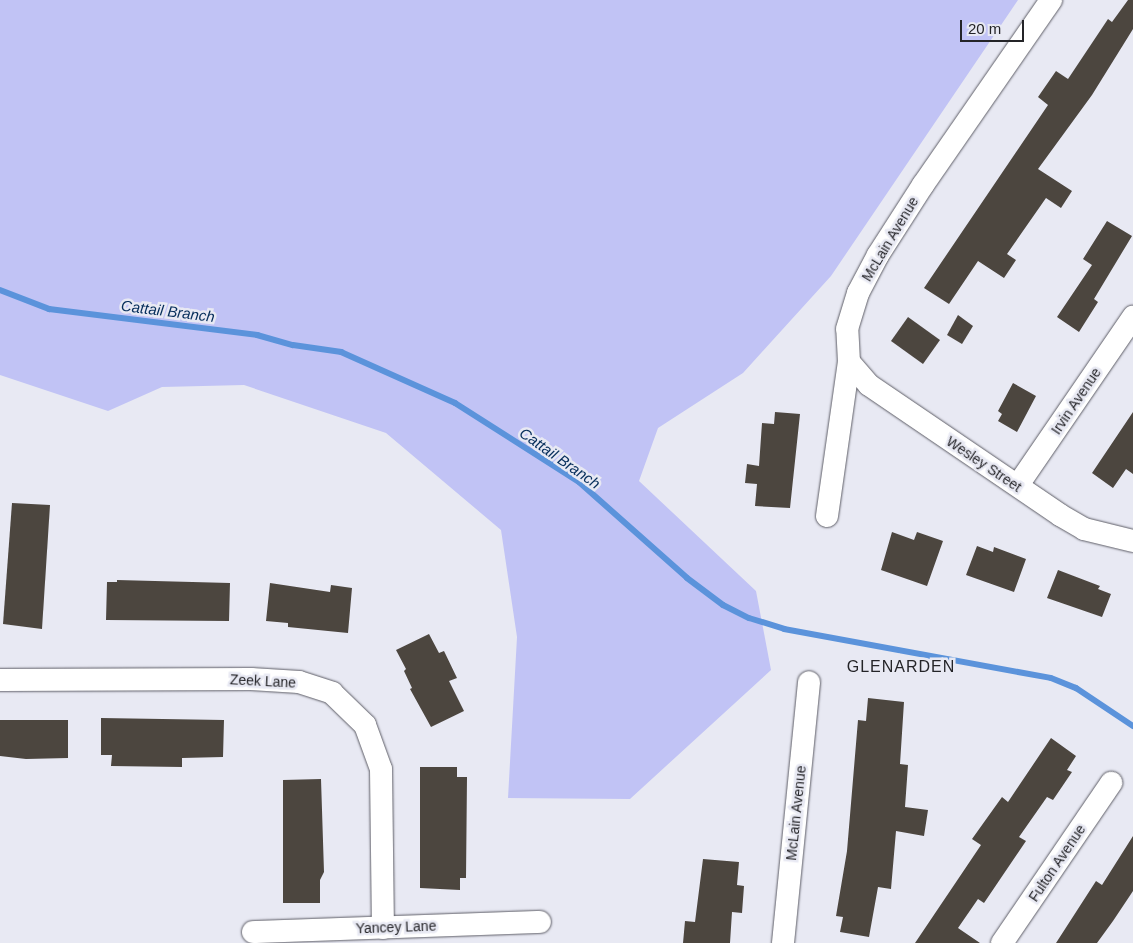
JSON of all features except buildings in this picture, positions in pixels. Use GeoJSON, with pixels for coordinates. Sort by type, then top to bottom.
{"type":"FeatureCollection","features":[{"type":"Feature","properties":{"kind":"street","name":"McLain Avenue"},"geometry":{"type":"LineString","coordinates":[[827,516],[849,362],[847,329],[858,293],[878,254],[1051,0]]}},
{"type":"Feature","properties":{"kind":"street","name":"Irvin Avenue"},"geometry":{"type":"LineString","coordinates":[[1018,486],[1133,316]]}},
{"type":"Feature","properties":{"kind":"street","name":"Wesley Street"},"geometry":{"type":"LineString","coordinates":[[849,362],[870,385],[1018,486],[1084,528],[1133,541]]}},
{"type":"Feature","properties":{"kind":"street","name":"Zeek Lane"},"geometry":{"type":"LineString","coordinates":[[0,680],[251,679],[299,682],[332,693],[365,725],[381,769],[383,928]]}},
{"type":"Feature","properties":{"kind":"street","name":"McLain Avenue"},"geometry":{"type":"LineString","coordinates":[[783,943],[810,682]]}},
{"type":"Feature","properties":{"kind":"street","name":"Fulton Avenue"},"geometry":{"type":"LineString","coordinates":[[1002,943],[1111,784]]}},
{"type":"Feature","properties":{"kind":"street","name":"Yancey Lane"},"geometry":{"type":"LineString","coordinates":[[253,932],[540,922]]}},
{"type":"Feature","properties":{"kind":"shaded area"},"geometry":{"type":"Polygon","coordinates":[[[0,0],[1018,0],[831,276],[743,373],[658,428],[639,481],[756,591],[771,670],[630,799],[508,798],[517,637],[501,530],[386,433],[244,385],[162,387],[108,411],[0,375],[0,0]]]}},
{"type":"Feature","properties":{"kind":"waterway","name":"Cattail Branch"},"geometry":{"type":"LineString","coordinates":[[0,290],[49,309],[257,335],[293,345],[341,352],[455,403],[579,482],[687,578],[723,605],[749,618],[784,629],[1051,678],[1076,688],[1133,726]]}},
{"type":"Feature","properties":{"kind":"district","name":"GLENARDEN"},"geometry":{"type":"Point","coordinates":[901,667]}}]}
